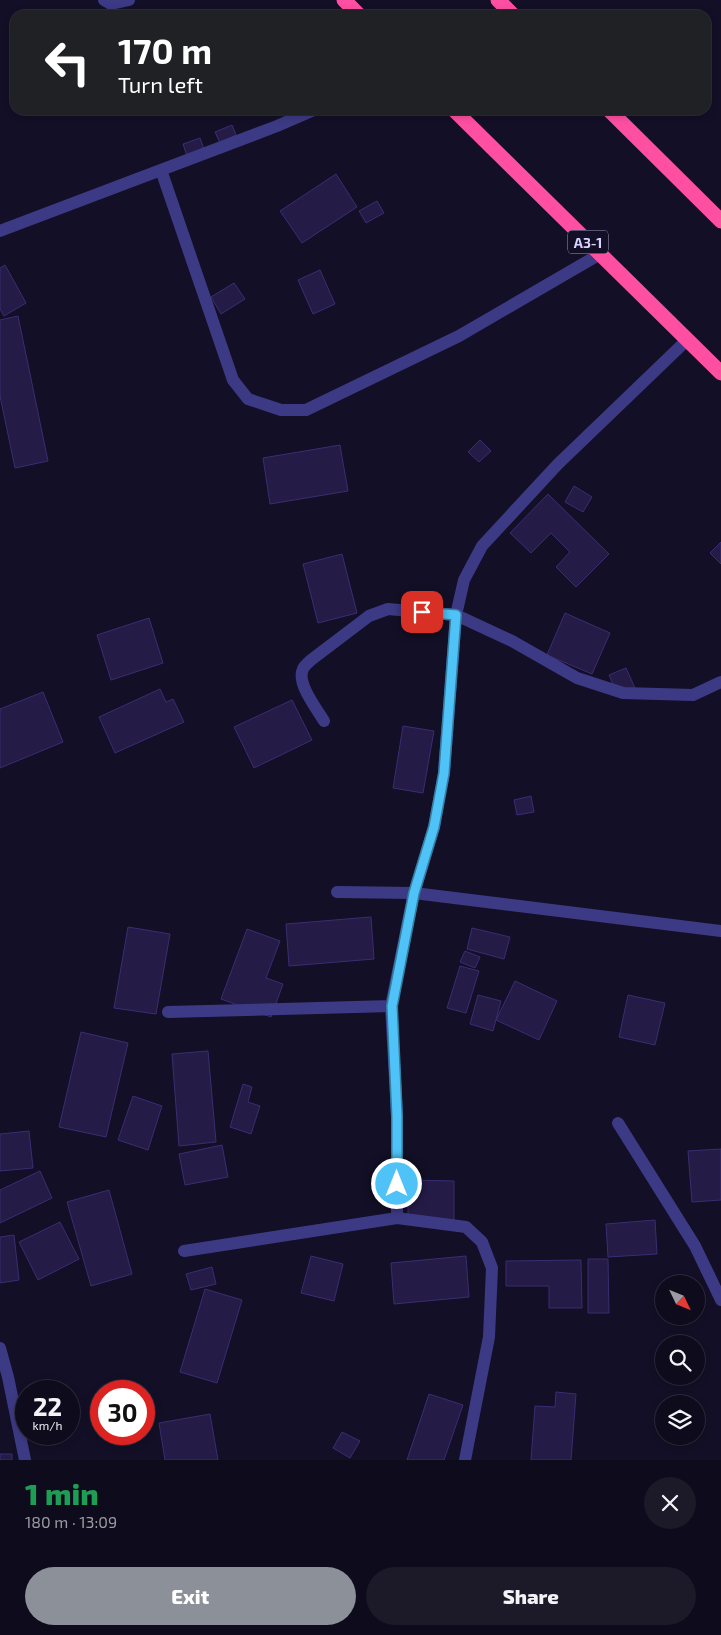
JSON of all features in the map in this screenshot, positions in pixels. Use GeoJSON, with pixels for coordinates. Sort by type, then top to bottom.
{"type":"FeatureCollection","features":[{"type":"Feature","properties":{"kind":"highway"},"geometry":{"type":"LineString","coordinates":[[344,0],[354,10]]}},
{"type":"Feature","properties":{"kind":"highway"},"geometry":{"type":"LineString","coordinates":[[498,0],[508,10]]}},
{"type":"Feature","properties":{"kind":"highway","name":"A3-1"},"geometry":{"type":"LineString","coordinates":[[459,115],[721,373]]}},
{"type":"Feature","properties":{"kind":"highway"},"geometry":{"type":"LineString","coordinates":[[614,115],[721,220]]}},
{"type":"Feature","properties":{"kind":"street"},"geometry":{"type":"LineString","coordinates":[[104,0],[111,4],[129,0]]}},
{"type":"Feature","properties":{"kind":"street"},"geometry":{"type":"LineString","coordinates":[[0,231],[301,115]]}},
{"type":"Feature","properties":{"kind":"street"},"geometry":{"type":"LineString","coordinates":[[161,170],[233,380],[248,399],[281,410],[306,410],[459,336],[600,254]]}},
{"type":"Feature","properties":{"kind":"street"},"geometry":{"type":"LineString","coordinates":[[397,1218],[397,1116],[392,1006],[414,893],[434,827],[444,773],[456,615],[464,580],[482,546],[558,464],[687,340]]}},
{"type":"Feature","properties":{"kind":"street"},"geometry":{"type":"LineString","coordinates":[[324,721],[304,688],[301,678],[302,669],[369,616],[388,609],[456,615],[512,641],[577,678],[623,693],[693,695],[721,682]]}},
{"type":"Feature","properties":{"kind":"street"},"geometry":{"type":"LineString","coordinates":[[337,892],[414,893],[721,931]]}},
{"type":"Feature","properties":{"kind":"street"},"geometry":{"type":"LineString","coordinates":[[168,1012],[392,1006]]}},
{"type":"Feature","properties":{"kind":"street"},"geometry":{"type":"LineString","coordinates":[[618,1123],[695,1246],[721,1300]]}},
{"type":"Feature","properties":{"kind":"street"},"geometry":{"type":"LineString","coordinates":[[184,1251],[397,1218],[466,1227],[482,1242],[492,1268],[489,1337],[465,1460]]}},
{"type":"Feature","properties":{"kind":"street"},"geometry":{"type":"LineString","coordinates":[[0,1348],[4,1379],[25,1460]]}},
{"type":"Feature","properties":{"kind":"building"},"geometry":{"type":"Polygon","coordinates":[[[232,125],[236,135],[220,143],[215,132],[232,125]]]}},
{"type":"Feature","properties":{"kind":"building"},"geometry":{"type":"Polygon","coordinates":[[[200,138],[204,149],[187,156],[183,144],[200,138]]]}},
{"type":"Feature","properties":{"kind":"building"},"geometry":{"type":"Polygon","coordinates":[[[336,174],[357,207],[302,243],[280,211],[336,174]]]}},
{"type":"Feature","properties":{"kind":"building"},"geometry":{"type":"Polygon","coordinates":[[[377,201],[384,213],[366,223],[359,211],[377,201]]]}},
{"type":"Feature","properties":{"kind":"building"},"geometry":{"type":"Polygon","coordinates":[[[5,265],[26,303],[4,316],[0,309],[0,268],[5,265]]]}},
{"type":"Feature","properties":{"kind":"building"},"geometry":{"type":"Polygon","coordinates":[[[320,270],[335,304],[313,314],[298,280],[320,270]]]}},
{"type":"Feature","properties":{"kind":"building"},"geometry":{"type":"Polygon","coordinates":[[[234,283],[245,299],[221,314],[211,297],[234,283]]]}},
{"type":"Feature","properties":{"kind":"building"},"geometry":{"type":"Polygon","coordinates":[[[18,316],[48,461],[15,468],[0,396],[0,320],[18,316]]]}},
{"type":"Feature","properties":{"kind":"building"},"geometry":{"type":"Polygon","coordinates":[[[480,440],[491,451],[479,462],[468,452],[480,440]]]}},
{"type":"Feature","properties":{"kind":"building"},"geometry":{"type":"Polygon","coordinates":[[[340,445],[348,491],[270,504],[263,458],[340,445]]]}},
{"type":"Feature","properties":{"kind":"building"},"geometry":{"type":"Polygon","coordinates":[[[574,486],[592,497],[583,512],[565,502],[574,486]]]}},
{"type":"Feature","properties":{"kind":"building"},"geometry":{"type":"Polygon","coordinates":[[[548,494],[609,554],[576,587],[556,567],[570,552],[551,533],[531,553],[510,533],[548,494]]]}},
{"type":"Feature","properties":{"kind":"building"},"geometry":{"type":"Polygon","coordinates":[[[721,542],[721,564],[710,553],[721,542]]]}},
{"type":"Feature","properties":{"kind":"building"},"geometry":{"type":"Polygon","coordinates":[[[342,554],[357,613],[318,623],[303,564],[342,554]]]}},
{"type":"Feature","properties":{"kind":"building"},"geometry":{"type":"Polygon","coordinates":[[[565,613],[610,633],[592,674],[547,655],[565,613]]]}},
{"type":"Feature","properties":{"kind":"building"},"geometry":{"type":"Polygon","coordinates":[[[149,618],[163,663],[111,680],[97,635],[149,618]]]}},
{"type":"Feature","properties":{"kind":"building"},"geometry":{"type":"Polygon","coordinates":[[[626,668],[635,688],[618,696],[609,675],[626,668]]]}},
{"type":"Feature","properties":{"kind":"building"},"geometry":{"type":"Polygon","coordinates":[[[160,689],[166,702],[173,699],[184,722],[115,753],[99,717],[160,689]]]}},
{"type":"Feature","properties":{"kind":"building"},"geometry":{"type":"Polygon","coordinates":[[[43,692],[63,742],[0,768],[0,709],[43,692]]]}},
{"type":"Feature","properties":{"kind":"building"},"geometry":{"type":"Polygon","coordinates":[[[292,700],[312,740],[254,768],[234,727],[292,700]]]}},
{"type":"Feature","properties":{"kind":"building"},"geometry":{"type":"Polygon","coordinates":[[[403,726],[434,731],[423,793],[393,788],[403,726]]]}},
{"type":"Feature","properties":{"kind":"building"},"geometry":{"type":"Polygon","coordinates":[[[531,796],[534,812],[517,815],[514,800],[531,796]]]}},
{"type":"Feature","properties":{"kind":"building"},"geometry":{"type":"Polygon","coordinates":[[[371,917],[374,959],[289,966],[286,924],[371,917]]]}},
{"type":"Feature","properties":{"kind":"building"},"geometry":{"type":"Polygon","coordinates":[[[128,927],[170,934],[156,1014],[114,1008],[128,927]]]}},
{"type":"Feature","properties":{"kind":"building"},"geometry":{"type":"Polygon","coordinates":[[[472,928],[510,937],[504,959],[467,949],[472,928]]]}},
{"type":"Feature","properties":{"kind":"building"},"geometry":{"type":"Polygon","coordinates":[[[247,929],[280,941],[266,978],[283,984],[271,1017],[221,999],[247,929]]]}},
{"type":"Feature","properties":{"kind":"building"},"geometry":{"type":"Polygon","coordinates":[[[465,951],[480,957],[475,968],[460,962],[465,951]]]}},
{"type":"Feature","properties":{"kind":"building"},"geometry":{"type":"Polygon","coordinates":[[[460,966],[479,971],[466,1013],[447,1008],[460,966]]]}},
{"type":"Feature","properties":{"kind":"building"},"geometry":{"type":"Polygon","coordinates":[[[515,981],[557,1001],[539,1040],[496,1020],[515,981]]]}},
{"type":"Feature","properties":{"kind":"building"},"geometry":{"type":"Polygon","coordinates":[[[478,995],[501,1001],[493,1031],[470,1024],[478,995]]]}},
{"type":"Feature","properties":{"kind":"building"},"geometry":{"type":"Polygon","coordinates":[[[628,995],[665,1003],[655,1045],[619,1037],[628,995]]]}},
{"type":"Feature","properties":{"kind":"building"},"geometry":{"type":"Polygon","coordinates":[[[81,1032],[128,1043],[106,1137],[59,1127],[81,1032]]]}},
{"type":"Feature","properties":{"kind":"building"},"geometry":{"type":"Polygon","coordinates":[[[208,1051],[216,1142],[179,1146],[172,1054],[208,1051]]]}},
{"type":"Feature","properties":{"kind":"building"},"geometry":{"type":"Polygon","coordinates":[[[243,1084],[252,1087],[248,1102],[260,1106],[251,1134],[230,1127],[243,1084]]]}},
{"type":"Feature","properties":{"kind":"building"},"geometry":{"type":"Polygon","coordinates":[[[133,1096],[162,1106],[148,1150],[118,1140],[133,1096]]]}},
{"type":"Feature","properties":{"kind":"building"},"geometry":{"type":"Polygon","coordinates":[[[29,1131],[33,1168],[0,1171],[0,1134],[29,1131]]]}},
{"type":"Feature","properties":{"kind":"building"},"geometry":{"type":"Polygon","coordinates":[[[222,1145],[228,1177],[185,1185],[179,1154],[222,1145]]]}},
{"type":"Feature","properties":{"kind":"building"},"geometry":{"type":"Polygon","coordinates":[[[721,1149],[721,1200],[692,1202],[688,1151],[721,1149]]]}},
{"type":"Feature","properties":{"kind":"building"},"geometry":{"type":"Polygon","coordinates":[[[40,1171],[52,1198],[0,1223],[0,1190],[40,1171]]]}},
{"type":"Feature","properties":{"kind":"building"},"geometry":{"type":"Polygon","coordinates":[[[408,1180],[454,1181],[454,1220],[408,1220],[408,1180]]]}},
{"type":"Feature","properties":{"kind":"building"},"geometry":{"type":"Polygon","coordinates":[[[109,1190],[132,1274],[91,1286],[67,1202],[109,1190]]]}},
{"type":"Feature","properties":{"kind":"building"},"geometry":{"type":"Polygon","coordinates":[[[655,1220],[657,1254],[608,1257],[606,1224],[655,1220]]]}},
{"type":"Feature","properties":{"kind":"building"},"geometry":{"type":"Polygon","coordinates":[[[60,1222],[79,1259],[38,1280],[19,1242],[60,1222]]]}},
{"type":"Feature","properties":{"kind":"building"},"geometry":{"type":"Polygon","coordinates":[[[14,1235],[19,1280],[0,1283],[0,1237],[14,1235]]]}},
{"type":"Feature","properties":{"kind":"building"},"geometry":{"type":"Polygon","coordinates":[[[311,1256],[343,1264],[334,1301],[301,1293],[311,1256]]]}},
{"type":"Feature","properties":{"kind":"building"},"geometry":{"type":"Polygon","coordinates":[[[466,1256],[469,1297],[394,1304],[391,1263],[466,1256]]]}},
{"type":"Feature","properties":{"kind":"building"},"geometry":{"type":"Polygon","coordinates":[[[588,1259],[608,1259],[609,1313],[588,1313],[588,1259]]]}},
{"type":"Feature","properties":{"kind":"building"},"geometry":{"type":"Polygon","coordinates":[[[581,1260],[582,1308],[549,1308],[549,1286],[506,1286],[506,1261],[581,1260]]]}},
{"type":"Feature","properties":{"kind":"building"},"geometry":{"type":"Polygon","coordinates":[[[212,1267],[216,1284],[191,1290],[186,1274],[212,1267]]]}},
{"type":"Feature","properties":{"kind":"building"},"geometry":{"type":"Polygon","coordinates":[[[205,1289],[242,1300],[217,1383],[180,1372],[205,1289]]]}},
{"type":"Feature","properties":{"kind":"building"},"geometry":{"type":"Polygon","coordinates":[[[556,1392],[576,1394],[571,1460],[531,1460],[535,1406],[555,1407],[556,1392]]]}},
{"type":"Feature","properties":{"kind":"building"},"geometry":{"type":"Polygon","coordinates":[[[429,1394],[463,1405],[444,1460],[407,1460],[429,1394]]]}},
{"type":"Feature","properties":{"kind":"building"},"geometry":{"type":"Polygon","coordinates":[[[210,1414],[218,1460],[165,1460],[159,1423],[210,1414]]]}},
{"type":"Feature","properties":{"kind":"building"},"geometry":{"type":"Polygon","coordinates":[[[342,1432],[360,1441],[350,1458],[333,1448],[342,1432]]]}},
{"type":"Feature","properties":{"kind":"building"},"geometry":{"type":"Polygon","coordinates":[[[0,1454],[12,1454],[12,1460],[0,1460],[0,1454]]]}},
{"type":"Feature","properties":{"kind":"route"},"geometry":{"type":"LineString","coordinates":[[397,1184],[397,1116],[392,1006],[414,893],[434,827],[444,773],[456,615],[422,612]]}}]}
